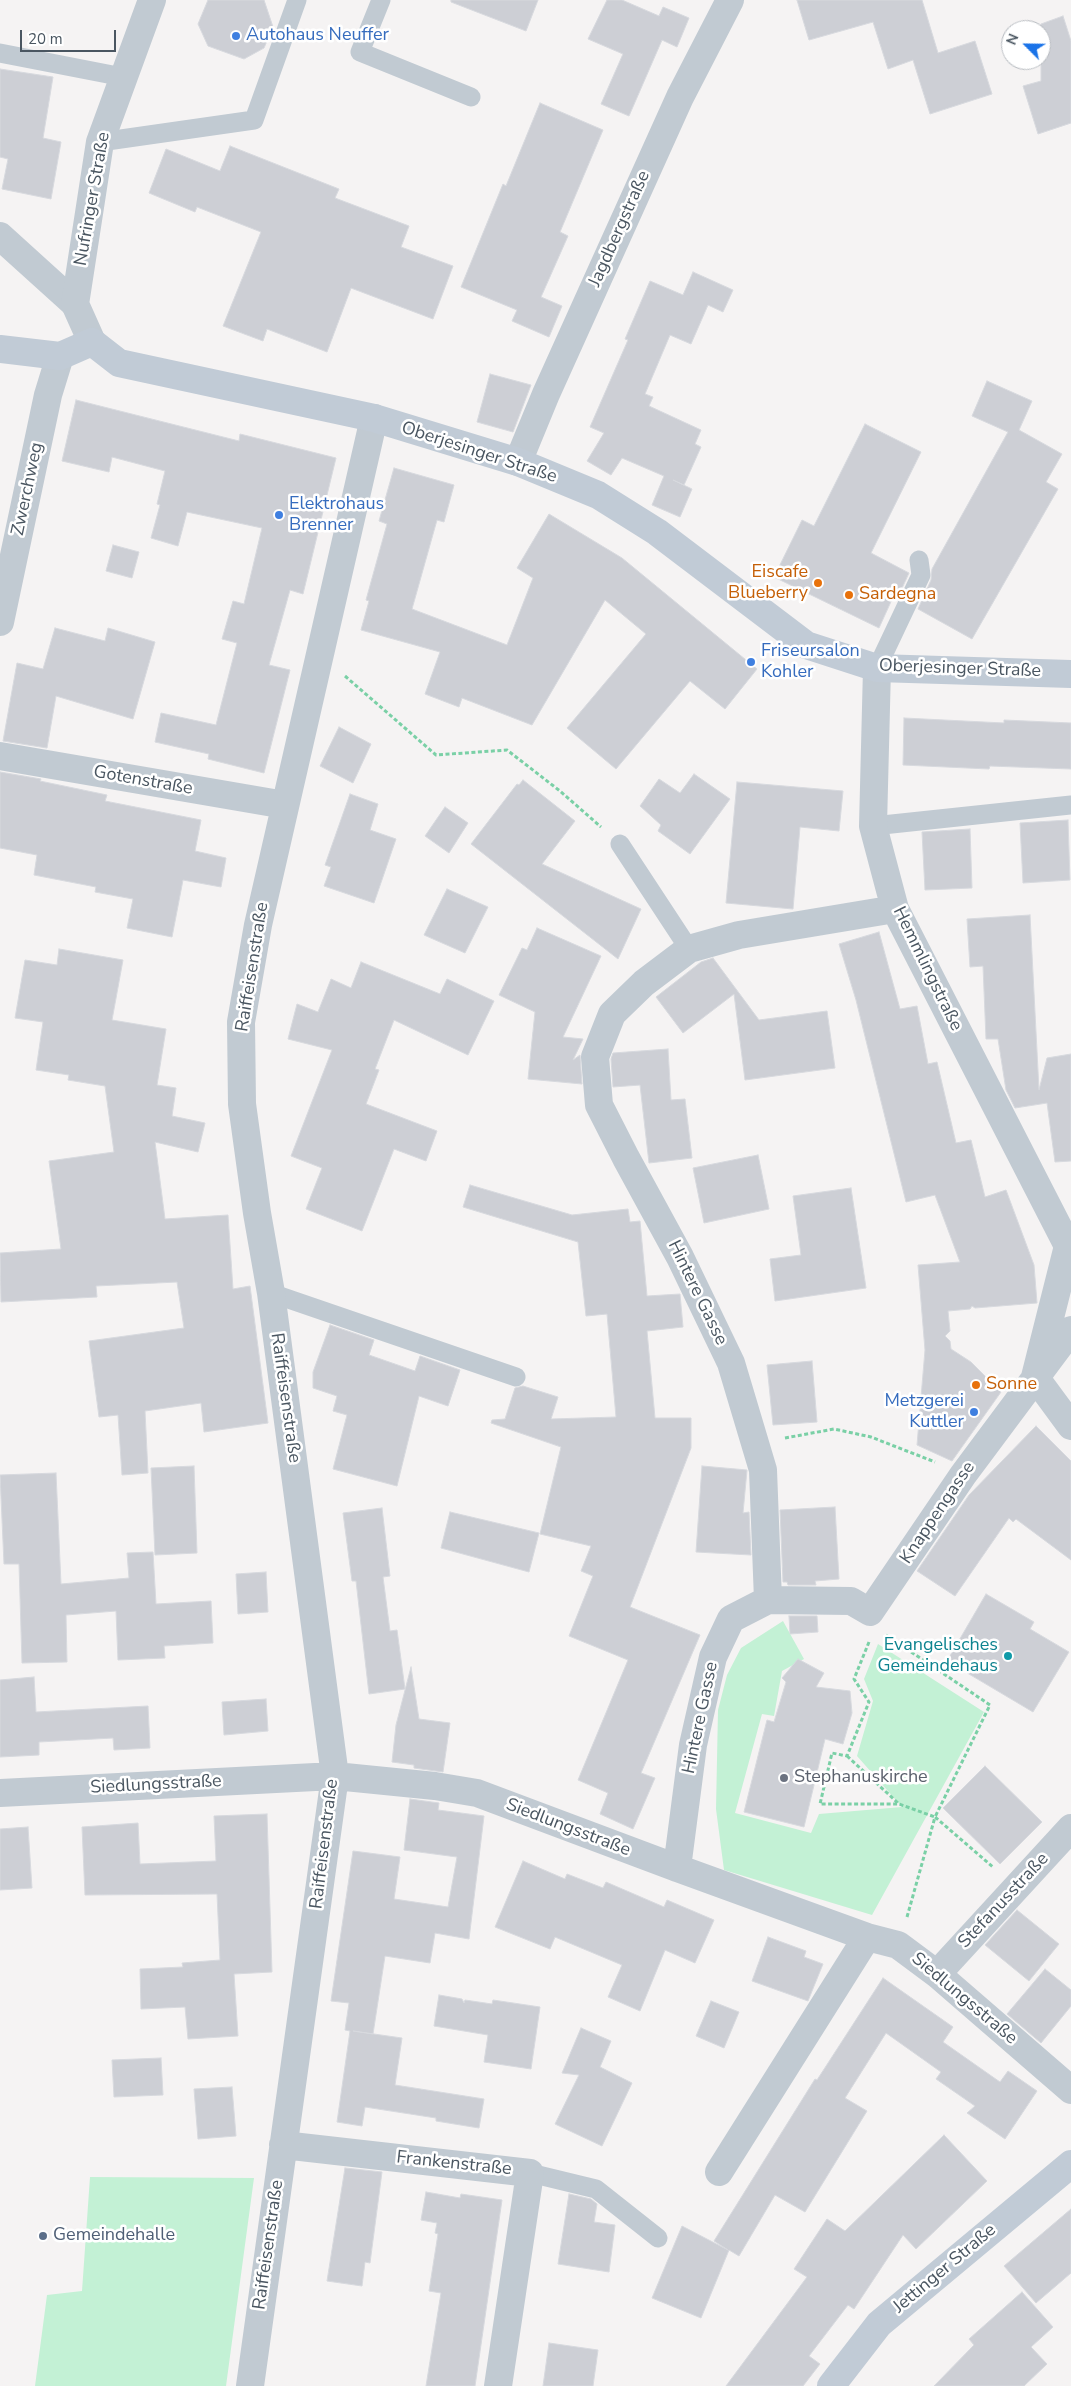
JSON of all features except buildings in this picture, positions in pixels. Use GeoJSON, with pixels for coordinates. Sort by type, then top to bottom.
{"type":"FeatureCollection","features":[{"type":"Feature","properties":{"kind":"main road","name":"Oberjesinger Straße"},"geometry":{"type":"LineString","coordinates":[[92,342],[119,362],[374,418],[518,462],[598,495],[657,532],[806,645],[877,668],[1071,674]]}},
{"type":"Feature","properties":{"kind":"main road"},"geometry":{"type":"LineString","coordinates":[[0,349],[60,356],[92,342]]}},
{"type":"Feature","properties":{"kind":"main road","name":"Jettinger Straße"},"geometry":{"type":"LineString","coordinates":[[831,2386],[879,2324],[1071,2164]]}},
{"type":"Feature","properties":{"kind":"street","name":"Nufringer Straße"},"geometry":{"type":"LineString","coordinates":[[75,304],[100,142],[152,0]]}},
{"type":"Feature","properties":{"kind":"street","name":"Jagdbergstraße"},"geometry":{"type":"LineString","coordinates":[[518,462],[546,394],[680,97],[730,0]]}},
{"type":"Feature","properties":{"kind":"street"},"geometry":{"type":"LineString","coordinates":[[0,236],[75,304],[92,342]]}},
{"type":"Feature","properties":{"kind":"street","name":"Zwerchweg"},"geometry":{"type":"LineString","coordinates":[[0,622],[48,395],[60,356]]}},
{"type":"Feature","properties":{"kind":"street","name":"Raiffeisenstraße"},"geometry":{"type":"LineString","coordinates":[[250,2386],[335,1776],[271,1293],[257,1213],[242,1104],[240,1022],[258,925],[374,418]]}},
{"type":"Feature","properties":{"kind":"street","name":"Hemmlingstraße"},"geometry":{"type":"LineString","coordinates":[[877,668],[873,826],[895,909],[1070,1247],[1035,1377]]}},
{"type":"Feature","properties":{"kind":"street","name":"Gotenstraße"},"geometry":{"type":"LineString","coordinates":[[0,756],[285,805]]}},
{"type":"Feature","properties":{"kind":"street","name":"Hintere Gasse"},"geometry":{"type":"LineString","coordinates":[[677,1868],[693,1745],[712,1657],[731,1619],[768,1600],[763,1470],[731,1363],[680,1257],[599,1104],[595,1058],[612,1014],[644,983],[689,949],[739,936],[895,909]]}},
{"type":"Feature","properties":{"kind":"street","name":"Knappengasse"},"geometry":{"type":"LineString","coordinates":[[873,1620],[963,1475],[1071,1330]]}},
{"type":"Feature","properties":{"kind":"street"},"geometry":{"type":"LineString","coordinates":[[1035,1377],[1071,1426]]}},
{"type":"Feature","properties":{"kind":"street"},"geometry":{"type":"LineString","coordinates":[[768,1600],[851,1601],[873,1620]]}},
{"type":"Feature","properties":{"kind":"street","name":"Siedlungsstraße"},"geometry":{"type":"LineString","coordinates":[[0,1792],[335,1776],[435,1786],[476,1793],[677,1868],[867,1936],[898,1945],[937,1974],[1071,2090]]}},
{"type":"Feature","properties":{"kind":"street","name":"Stefanusstraße"},"geometry":{"type":"LineString","coordinates":[[937,1974],[1071,1828]]}},
{"type":"Feature","properties":{"kind":"street"},"geometry":{"type":"LineString","coordinates":[[719,2172],[867,1936]]}},
{"type":"Feature","properties":{"kind":"street","name":"Frankenstraße"},"geometry":{"type":"LineString","coordinates":[[283,2145],[530,2173],[498,2386]]}},
{"type":"Feature","properties":{"kind":"lane"},"geometry":{"type":"LineString","coordinates":[[100,142],[254,120],[297,0]]}},
{"type":"Feature","properties":{"kind":"lane"},"geometry":{"type":"LineString","coordinates":[[381,0],[360,52],[471,97]]}},
{"type":"Feature","properties":{"kind":"lane"},"geometry":{"type":"LineString","coordinates":[[0,53],[123,76]]}},
{"type":"Feature","properties":{"kind":"lane"},"geometry":{"type":"LineString","coordinates":[[877,668],[921,576],[918,560]]}},
{"type":"Feature","properties":{"kind":"lane"},"geometry":{"type":"LineString","coordinates":[[873,826],[1071,805]]}},
{"type":"Feature","properties":{"kind":"lane"},"geometry":{"type":"LineString","coordinates":[[620,844],[689,949]]}},
{"type":"Feature","properties":{"kind":"lane"},"geometry":{"type":"LineString","coordinates":[[271,1293],[516,1377]]}},
{"type":"Feature","properties":{"kind":"lane"},"geometry":{"type":"LineString","coordinates":[[530,2173],[596,2189],[658,2238]]}},
{"type":"Feature","properties":{"kind":"path"},"geometry":{"type":"LineString","coordinates":[[320,653],[436,755],[507,750],[560,791],[620,844]]}},
{"type":"Feature","properties":{"kind":"path"},"geometry":{"type":"LineString","coordinates":[[756,1444],[834,1428],[871,1437],[921,1455],[963,1475]]}},
{"type":"Feature","properties":{"kind":"path"},"geometry":{"type":"LineString","coordinates":[[847,1756],[869,1702],[854,1679],[873,1620],[990,1705],[935,1817],[898,1945]]}},
{"type":"Feature","properties":{"kind":"path"},"geometry":{"type":"LineString","coordinates":[[899,1804],[847,1756],[832,1753],[820,1804],[899,1804],[935,1817],[1017,1888]]}},
{"type":"Feature","properties":{"kind":"green space"},"geometry":{"type":"Polygon","coordinates":[[[783,1621],[804,1659],[782,1671],[774,1716],[762,1714],[735,1813],[811,1833],[819,1814],[902,1807],[857,1756],[873,1701],[864,1679],[878,1644],[984,1712],[872,1915],[724,1870],[716,1809],[718,1710],[727,1675],[741,1648],[783,1621]]]}},
{"type":"Feature","properties":{"kind":"green space"},"geometry":{"type":"Polygon","coordinates":[[[90,2177],[254,2178],[226,2386],[35,2386],[47,2295],[82,2291],[90,2177]]]}},
{"type":"Feature","properties":{"kind":"place","name":"Autohaus Neuffer"},"geometry":{"type":"Point","coordinates":[236,36]}},
{"type":"Feature","properties":{"kind":"place","name":"Elektrohaus Brenner"},"geometry":{"type":"Point","coordinates":[279,515]}},
{"type":"Feature","properties":{"kind":"place","name":"Eiscafe Blueberry"},"geometry":{"type":"Point","coordinates":[818,583]}},
{"type":"Feature","properties":{"kind":"place","name":"Sardegna"},"geometry":{"type":"Point","coordinates":[849,595]}},
{"type":"Feature","properties":{"kind":"place","name":"Friseursalon Kohler"},"geometry":{"type":"Point","coordinates":[751,662]}},
{"type":"Feature","properties":{"kind":"place","name":"Sonne"},"geometry":{"type":"Point","coordinates":[976,1385]}},
{"type":"Feature","properties":{"kind":"place","name":"Metzgerei Kuttler"},"geometry":{"type":"Point","coordinates":[974,1412]}},
{"type":"Feature","properties":{"kind":"place","name":"Evangelisches Gemeindehaus"},"geometry":{"type":"Point","coordinates":[1008,1656]}},
{"type":"Feature","properties":{"kind":"place","name":"Stephanuskirche"},"geometry":{"type":"Point","coordinates":[784,1778]}},
{"type":"Feature","properties":{"kind":"place","name":"Gemeindehalle"},"geometry":{"type":"Point","coordinates":[43,2236]}}]}
